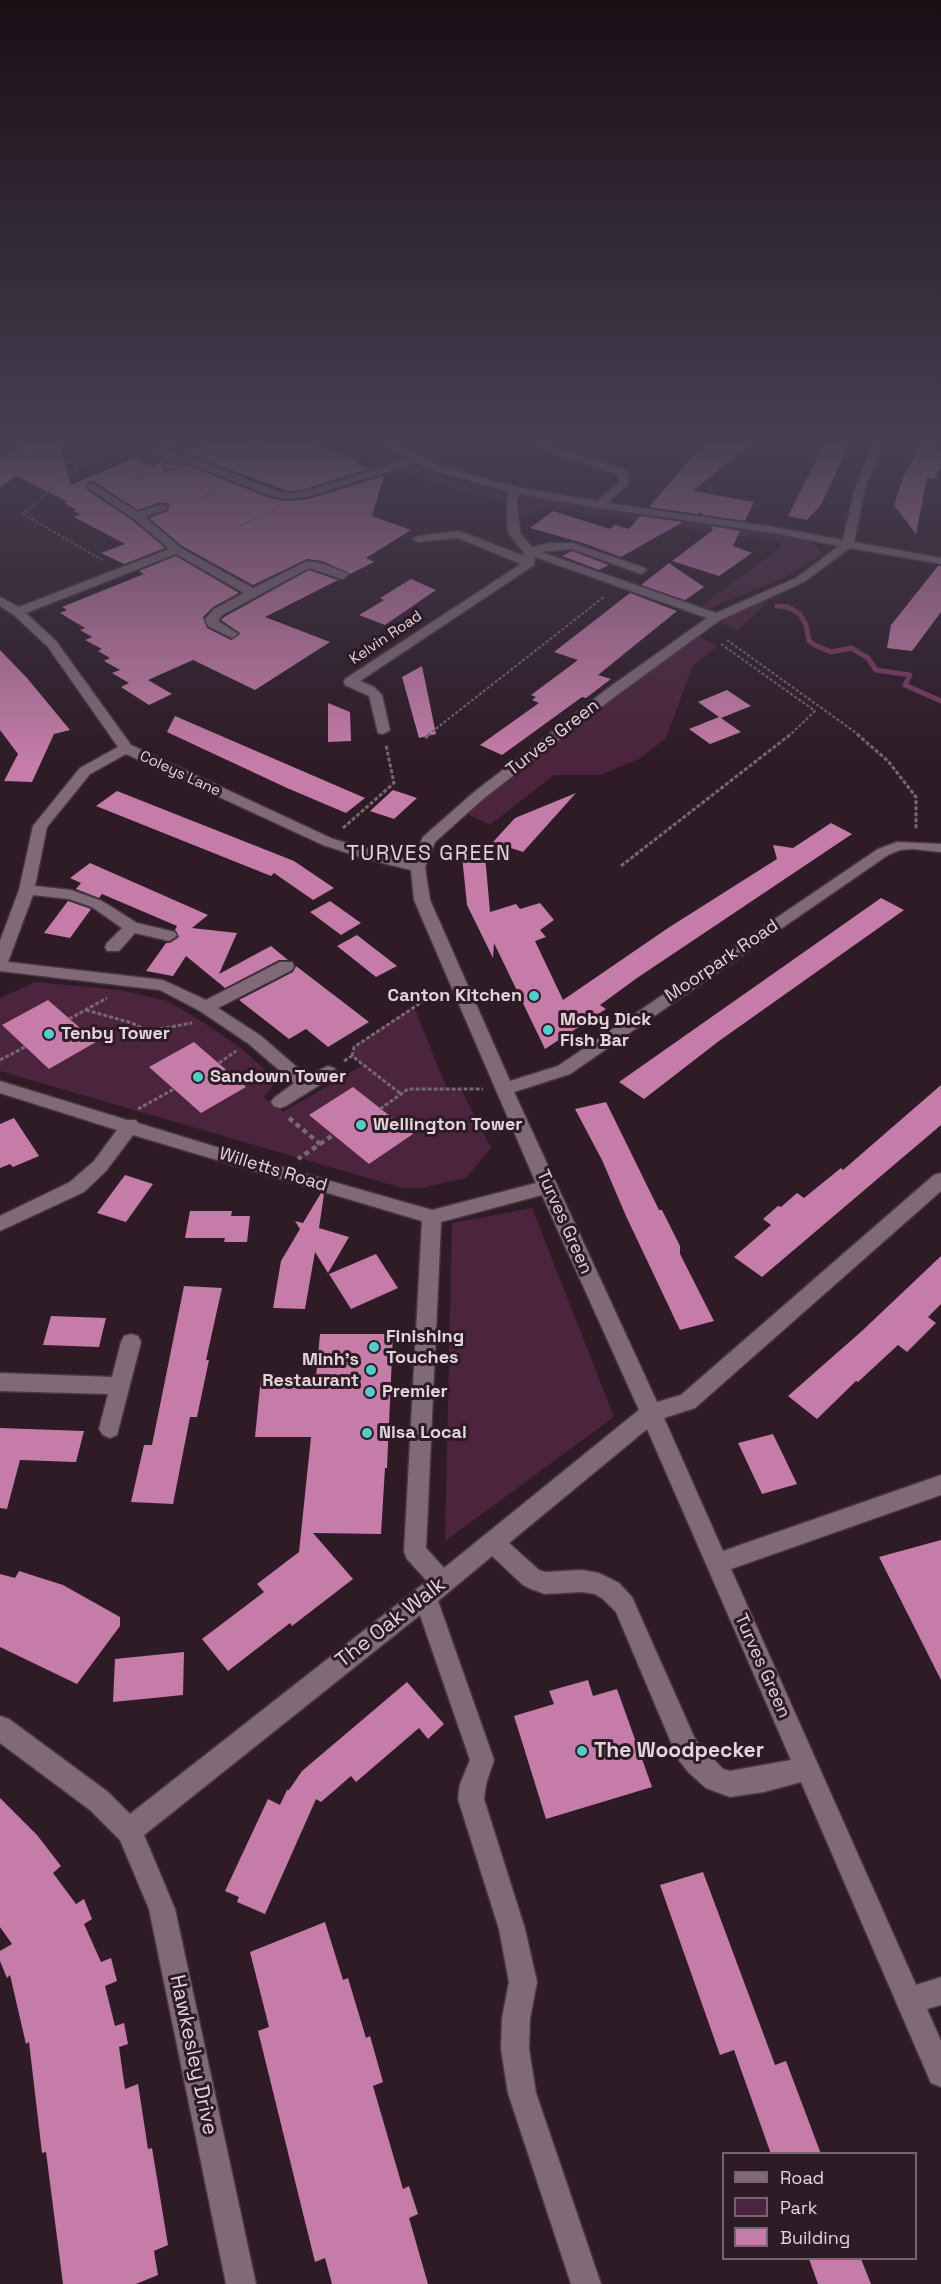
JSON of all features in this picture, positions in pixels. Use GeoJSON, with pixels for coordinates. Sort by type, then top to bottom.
{"type":"FeatureCollection","features":[{"type":"Feature","properties":{"kind":"street"},"geometry":{"type":"LineString","coordinates":[[18,612],[177,550],[252,593]]}},
{"type":"Feature","properties":{"kind":"street"},"geometry":{"type":"LineString","coordinates":[[507,550],[622,583],[716,617]]}},
{"type":"Feature","properties":{"kind":"street"},"geometry":{"type":"LineString","coordinates":[[525,550],[530,557]]}},
{"type":"Feature","properties":{"kind":"street"},"geometry":{"type":"LineString","coordinates":[[530,557],[543,550]]}},
{"type":"Feature","properties":{"kind":"street"},"geometry":{"type":"LineString","coordinates":[[583,550],[641,570]]}},
{"type":"Feature","properties":{"kind":"street","name":"Turves Green"},"geometry":{"type":"LineString","coordinates":[[841,550],[800,580],[716,617],[612,692],[472,801],[428,840],[418,867],[422,900],[547,1187],[651,1413],[941,2073]]}},
{"type":"Feature","properties":{"kind":"street"},"geometry":{"type":"LineString","coordinates":[[879,550],[941,561]]}},
{"type":"Feature","properties":{"kind":"street","name":"Kelvin Road"},"geometry":{"type":"LineString","coordinates":[[350,682],[530,557]]}},
{"type":"Feature","properties":{"kind":"street"},"geometry":{"type":"LineString","coordinates":[[232,634],[212,623],[211,618],[252,593],[307,564],[317,565],[342,575]]}},
{"type":"Feature","properties":{"kind":"street","name":"Coleys Lane"},"geometry":{"type":"LineString","coordinates":[[0,601],[18,612],[52,644],[126,747],[151,761],[328,842],[371,856],[418,867]]}},
{"type":"Feature","properties":{"kind":"street","name":"Kelvin Road"},"geometry":{"type":"LineString","coordinates":[[333,675],[369,690],[375,695],[383,730]]}},
{"type":"Feature","properties":{"kind":"street"},"geometry":{"type":"LineString","coordinates":[[126,747],[85,771],[40,826],[27,890],[0,964],[163,985],[206,1007],[255,1040],[306,1084]]}},
{"type":"Feature","properties":{"kind":"street","name":"Moorpark Road"},"geometry":{"type":"LineString","coordinates":[[505,1089],[564,1070],[883,852],[897,846],[941,848]]}},
{"type":"Feature","properties":{"kind":"street"},"geometry":{"type":"LineString","coordinates":[[27,890],[71,895],[97,904],[132,927],[169,936]]}},
{"type":"Feature","properties":{"kind":"street"},"geometry":{"type":"LineString","coordinates":[[112,947],[132,927]]}},
{"type":"Feature","properties":{"kind":"street"},"geometry":{"type":"LineString","coordinates":[[206,1007],[286,966]]}},
{"type":"Feature","properties":{"kind":"street"},"geometry":{"type":"LineString","coordinates":[[280,1102],[328,1072]]}},
{"type":"Feature","properties":{"kind":"street","name":"Willetts Road"},"geometry":{"type":"LineString","coordinates":[[0,1087],[130,1125],[288,1176],[432,1217]]}},
{"type":"Feature","properties":{"kind":"street"},"geometry":{"type":"LineString","coordinates":[[0,1224],[77,1187],[100,1166],[130,1125]]}},
{"type":"Feature","properties":{"kind":"street"},"geometry":{"type":"LineString","coordinates":[[651,1413],[688,1401],[941,1179]]}},
{"type":"Feature","properties":{"kind":"street"},"geometry":{"type":"LineString","coordinates":[[547,1187],[432,1217],[415,1552],[434,1590],[482,1760],[473,1784],[471,1799],[512,1929],[523,1982],[516,2018],[515,2049],[522,2092],[586,2284]]}},
{"type":"Feature","properties":{"kind":"street"},"geometry":{"type":"LineString","coordinates":[[110,1429],[131,1342]]}},
{"type":"Feature","properties":{"kind":"street"},"geometry":{"type":"LineString","coordinates":[[0,1382],[119,1386]]}},
{"type":"Feature","properties":{"kind":"street","name":"The Oak Walk"},"geometry":{"type":"LineString","coordinates":[[129,1830],[434,1590],[651,1413]]}},
{"type":"Feature","properties":{"kind":"street"},"geometry":{"type":"LineString","coordinates":[[717,1564],[941,1485]]}},
{"type":"Feature","properties":{"kind":"street"},"geometry":{"type":"LineString","coordinates":[[492,1542],[531,1578],[545,1583],[582,1581],[599,1584],[611,1591],[624,1605],[687,1750],[698,1764],[715,1779],[730,1784],[764,1779],[807,1768]]}},
{"type":"Feature","properties":{"kind":"street"},"geometry":{"type":"LineString","coordinates":[[0,1728],[99,1800],[129,1830]]}},
{"type":"Feature","properties":{"kind":"street","name":"Hawkesley Drive"},"geometry":{"type":"LineString","coordinates":[[129,1830],[162,1909],[241,2284]]}},
{"type":"Feature","properties":{"kind":"street"},"geometry":{"type":"LineString","coordinates":[[909,2001],[941,1991]]}},
{"type":"Feature","properties":{"kind":"path"},"geometry":{"type":"LineString","coordinates":[[84,550],[121,572]]}},
{"type":"Feature","properties":{"kind":"path"},"geometry":{"type":"LineString","coordinates":[[425,738],[622,583]]}},
{"type":"Feature","properties":{"kind":"path"},"geometry":{"type":"LineString","coordinates":[[727,640],[863,738],[888,761],[916,797],[917,818],[913,845]]}},
{"type":"Feature","properties":{"kind":"path"},"geometry":{"type":"LineString","coordinates":[[621,866],[780,745],[815,711],[721,644]]}},
{"type":"Feature","properties":{"kind":"path"},"geometry":{"type":"LineString","coordinates":[[328,842],[394,783],[383,730]]}},
{"type":"Feature","properties":{"kind":"path"},"geometry":{"type":"LineString","coordinates":[[69,1019],[136,981]]}},
{"type":"Feature","properties":{"kind":"path"},"geometry":{"type":"LineString","coordinates":[[328,1072],[352,1056],[354,1047],[425,1000],[462,992]]}},
{"type":"Feature","properties":{"kind":"path"},"geometry":{"type":"LineString","coordinates":[[86,1010],[132,1023],[148,1031],[224,1019]]}},
{"type":"Feature","properties":{"kind":"path"},"geometry":{"type":"LineString","coordinates":[[0,1060],[25,1047]]}},
{"type":"Feature","properties":{"kind":"path"},"geometry":{"type":"LineString","coordinates":[[352,1056],[401,1094]]}},
{"type":"Feature","properties":{"kind":"path"},"geometry":{"type":"LineString","coordinates":[[130,1125],[136,1110],[174,1089]]}},
{"type":"Feature","properties":{"kind":"path"},"geometry":{"type":"LineString","coordinates":[[380,1109],[408,1089],[505,1089]]}},
{"type":"Feature","properties":{"kind":"path"},"geometry":{"type":"LineString","coordinates":[[280,1102],[283,1112],[320,1144]]}},
{"type":"Feature","properties":{"kind":"path"},"geometry":{"type":"LineString","coordinates":[[288,1176],[299,1158],[333,1135]]}},
{"type":"Feature","properties":{"kind":"green space"},"geometry":{"type":"Polygon","coordinates":[[[778,550],[819,550],[822,554],[784,578],[707,609],[701,606],[778,550]]]}},
{"type":"Feature","properties":{"kind":"green space"},"geometry":{"type":"Polygon","coordinates":[[[777,593],[738,630],[716,620],[777,593]]]}},
{"type":"Feature","properties":{"kind":"green space"},"geometry":{"type":"Polygon","coordinates":[[[697,636],[718,646],[693,665],[666,738],[639,759],[600,775],[554,775],[490,825],[465,813],[585,717],[697,636]]]}},
{"type":"Feature","properties":{"kind":"green space"},"geometry":{"type":"Polygon","coordinates":[[[35,982],[120,990],[167,1001],[241,1048],[264,1069],[272,1079],[272,1088],[264,1097],[283,1112],[363,1065],[352,1056],[354,1047],[414,1007],[447,1089],[461,1089],[491,1148],[466,1178],[422,1188],[402,1188],[0,1071],[0,998],[35,982]]]}},
{"type":"Feature","properties":{"kind":"green space"},"geometry":{"type":"Polygon","coordinates":[[[532,1208],[614,1417],[445,1541],[452,1223],[532,1208]]]}},
{"type":"Feature","properties":{"kind":"building"},"geometry":{"type":"Polygon","coordinates":[[[110,550],[161,550],[124,564],[101,553],[110,550]]]}},
{"type":"Feature","properties":{"kind":"building"},"geometry":{"type":"Polygon","coordinates":[[[189,550],[380,550],[366,558],[374,562],[350,574],[322,561],[307,559],[253,585],[189,550]]]}},
{"type":"Feature","properties":{"kind":"building"},"geometry":{"type":"Polygon","coordinates":[[[601,550],[634,550],[621,557],[601,550]]]}},
{"type":"Feature","properties":{"kind":"building"},"geometry":{"type":"Polygon","coordinates":[[[687,550],[743,550],[752,553],[719,576],[672,561],[687,550]]]}},
{"type":"Feature","properties":{"kind":"building"},"geometry":{"type":"Polygon","coordinates":[[[572,551],[609,565],[599,570],[562,556],[572,551]]]}},
{"type":"Feature","properties":{"kind":"building"},"geometry":{"type":"Polygon","coordinates":[[[176,556],[239,593],[213,607],[203,617],[207,628],[231,640],[240,633],[221,620],[224,617],[309,570],[338,580],[265,617],[330,642],[255,690],[193,660],[148,680],[172,694],[149,705],[121,687],[129,683],[112,673],[120,670],[104,661],[110,658],[98,651],[102,649],[85,640],[92,637],[80,630],[85,628],[60,613],[67,610],[62,607],[144,574],[139,571],[176,556]]]}},
{"type":"Feature","properties":{"kind":"building"},"geometry":{"type":"Polygon","coordinates":[[[669,563],[704,587],[685,600],[641,585],[669,563]]]}},
{"type":"Feature","properties":{"kind":"building"},"geometry":{"type":"Polygon","coordinates":[[[938,566],[941,566],[941,612],[912,651],[887,648],[891,625],[938,566]]]}},
{"type":"Feature","properties":{"kind":"building"},"geometry":{"type":"Polygon","coordinates":[[[411,579],[436,590],[385,625],[359,615],[384,600],[380,598],[411,579]]]}},
{"type":"Feature","properties":{"kind":"building"},"geometry":{"type":"Polygon","coordinates":[[[630,593],[677,611],[598,675],[611,679],[586,698],[582,697],[502,755],[480,745],[539,703],[532,700],[536,697],[531,695],[578,660],[554,652],[630,593]]]}},
{"type":"Feature","properties":{"kind":"building"},"geometry":{"type":"Polygon","coordinates":[[[0,650],[27,678],[70,730],[54,734],[32,782],[4,781],[18,754],[0,730],[0,650]]]}},
{"type":"Feature","properties":{"kind":"building"},"geometry":{"type":"Polygon","coordinates":[[[422,666],[436,734],[419,738],[402,677],[422,666]]]}},
{"type":"Feature","properties":{"kind":"building"},"geometry":{"type":"Polygon","coordinates":[[[727,690],[751,706],[721,718],[741,732],[710,744],[689,729],[719,717],[698,702],[727,690]]]}},
{"type":"Feature","properties":{"kind":"building"},"geometry":{"type":"Polygon","coordinates":[[[328,703],[350,712],[351,741],[328,742],[328,703]]]}},
{"type":"Feature","properties":{"kind":"building"},"geometry":{"type":"Polygon","coordinates":[[[175,716],[365,798],[346,813],[287,788],[167,732],[175,716]]]}},
{"type":"Feature","properties":{"kind":"building"},"geometry":{"type":"Polygon","coordinates":[[[393,790],[417,798],[394,819],[370,811],[393,790]]]}},
{"type":"Feature","properties":{"kind":"building"},"geometry":{"type":"Polygon","coordinates":[[[117,791],[294,861],[334,888],[313,900],[274,873],[271,876],[96,806],[117,791]]]}},
{"type":"Feature","properties":{"kind":"building"},"geometry":{"type":"Polygon","coordinates":[[[576,793],[523,852],[493,842],[515,818],[576,793]]]}},
{"type":"Feature","properties":{"kind":"building"},"geometry":{"type":"Polygon","coordinates":[[[831,823],[852,834],[637,978],[600,1005],[606,1009],[545,1049],[494,943],[493,958],[467,905],[462,856],[485,855],[490,912],[516,904],[520,909],[540,903],[554,920],[540,930],[546,937],[535,941],[563,1000],[668,928],[777,859],[773,845],[793,848],[831,823]]]}},
{"type":"Feature","properties":{"kind":"building"},"geometry":{"type":"Polygon","coordinates":[[[90,863],[208,915],[192,928],[237,933],[219,974],[271,946],[288,960],[279,960],[225,988],[186,956],[173,976],[146,971],[166,943],[179,937],[175,930],[177,926],[102,894],[99,898],[76,889],[81,883],[70,878],[90,863]]]}},
{"type":"Feature","properties":{"kind":"building"},"geometry":{"type":"Polygon","coordinates":[[[881,898],[904,910],[719,1041],[644,1099],[619,1082],[881,898]]]}},
{"type":"Feature","properties":{"kind":"building"},"geometry":{"type":"Polygon","coordinates":[[[68,901],[91,909],[70,938],[44,933],[68,901]]]}},
{"type":"Feature","properties":{"kind":"building"},"geometry":{"type":"Polygon","coordinates":[[[330,901],[361,923],[341,935],[310,912],[330,901]]]}},
{"type":"Feature","properties":{"kind":"building"},"geometry":{"type":"Polygon","coordinates":[[[357,935],[397,966],[376,977],[337,946],[357,935]]]}},
{"type":"Feature","properties":{"kind":"building"},"geometry":{"type":"Polygon","coordinates":[[[296,966],[369,1022],[328,1047],[306,1029],[289,1039],[239,1000],[293,972],[296,966]]]}},
{"type":"Feature","properties":{"kind":"building","name":"Tenby Tower"},"geometry":{"type":"Polygon","coordinates":[[[48,1000],[96,1042],[49,1069],[2,1025],[48,1000]]]}},
{"type":"Feature","properties":{"kind":"building","name":"Sandown Tower"},"geometry":{"type":"Polygon","coordinates":[[[194,1042],[246,1087],[201,1113],[149,1067],[194,1042]]]}},
{"type":"Feature","properties":{"kind":"building"},"geometry":{"type":"Polygon","coordinates":[[[941,1085],[941,1125],[762,1277],[734,1257],[771,1225],[763,1219],[778,1206],[781,1207],[797,1193],[804,1198],[841,1168],[843,1170],[941,1085]]]}},
{"type":"Feature","properties":{"kind":"building","name":"Wellington Tower"},"geometry":{"type":"Polygon","coordinates":[[[353,1087],[413,1134],[369,1164],[309,1115],[353,1087]]]}},
{"type":"Feature","properties":{"kind":"building"},"geometry":{"type":"Polygon","coordinates":[[[606,1102],[659,1210],[662,1210],[680,1246],[680,1254],[714,1321],[680,1330],[602,1160],[575,1109],[606,1102]]]}},
{"type":"Feature","properties":{"kind":"building"},"geometry":{"type":"Polygon","coordinates":[[[14,1118],[39,1156],[13,1167],[10,1164],[0,1168],[0,1124],[14,1118]]]}},
{"type":"Feature","properties":{"kind":"building"},"geometry":{"type":"Polygon","coordinates":[[[125,1175],[153,1184],[126,1222],[97,1213],[125,1175]]]}},
{"type":"Feature","properties":{"kind":"building"},"geometry":{"type":"Polygon","coordinates":[[[321,1193],[324,1194],[319,1228],[349,1237],[328,1273],[315,1252],[305,1309],[273,1308],[281,1261],[300,1229],[295,1221],[303,1223],[321,1193]]]}},
{"type":"Feature","properties":{"kind":"building"},"geometry":{"type":"Polygon","coordinates":[[[190,1211],[232,1211],[231,1216],[250,1216],[247,1242],[224,1242],[225,1238],[185,1238],[190,1211]]]}},
{"type":"Feature","properties":{"kind":"building"},"geometry":{"type":"Polygon","coordinates":[[[376,1254],[398,1288],[351,1309],[329,1274],[376,1254]]]}},
{"type":"Feature","properties":{"kind":"building"},"geometry":{"type":"Polygon","coordinates":[[[941,1256],[941,1304],[928,1317],[936,1323],[907,1352],[898,1345],[817,1419],[788,1396],[863,1330],[941,1256]]]}},
{"type":"Feature","properties":{"kind":"building"},"geometry":{"type":"Polygon","coordinates":[[[184,1286],[222,1288],[206,1360],[209,1360],[197,1417],[190,1417],[173,1504],[131,1502],[144,1445],[152,1445],[184,1286]]]}},
{"type":"Feature","properties":{"kind":"building"},"geometry":{"type":"Polygon","coordinates":[[[51,1316],[106,1318],[99,1347],[43,1345],[51,1316]]]}},
{"type":"Feature","properties":{"kind":"building"},"geometry":{"type":"Polygon","coordinates":[[[320,1334],[393,1334],[387,1468],[385,1468],[381,1534],[313,1533],[353,1579],[292,1626],[290,1623],[228,1671],[202,1639],[264,1592],[257,1584],[299,1552],[311,1437],[255,1437],[261,1377],[316,1377],[320,1334]]]}},
{"type":"Feature","properties":{"kind":"building"},"geometry":{"type":"Polygon","coordinates":[[[0,1428],[84,1431],[76,1462],[20,1460],[7,1509],[0,1508],[0,1428]]]}},
{"type":"Feature","properties":{"kind":"building"},"geometry":{"type":"Polygon","coordinates":[[[773,1434],[797,1484],[762,1494],[738,1443],[773,1434]]]}},
{"type":"Feature","properties":{"kind":"building"},"geometry":{"type":"Polygon","coordinates":[[[941,1540],[941,1680],[879,1557],[941,1540]]]}},
{"type":"Feature","properties":{"kind":"building"},"geometry":{"type":"Polygon","coordinates":[[[19,1571],[63,1585],[120,1617],[120,1626],[77,1684],[0,1647],[0,1574],[15,1578],[19,1571]]]}},
{"type":"Feature","properties":{"kind":"building"},"geometry":{"type":"Polygon","coordinates":[[[184,1652],[183,1695],[113,1702],[115,1659],[184,1652]]]}},
{"type":"Feature","properties":{"kind":"building","name":"The Woodpecker"},"geometry":{"type":"Polygon","coordinates":[[[588,1680],[593,1696],[617,1689],[652,1787],[546,1819],[514,1716],[554,1704],[549,1691],[588,1680]]]}},
{"type":"Feature","properties":{"kind":"building"},"geometry":{"type":"Polygon","coordinates":[[[407,1682],[444,1724],[428,1739],[419,1728],[356,1782],[351,1776],[321,1802],[316,1799],[265,1914],[237,1902],[239,1897],[225,1891],[268,1799],[280,1805],[287,1790],[302,1771],[407,1682]]]}},
{"type":"Feature","properties":{"kind":"building"},"geometry":{"type":"Polygon","coordinates":[[[0,1798],[37,1835],[61,1866],[53,1873],[76,1904],[84,1899],[92,1919],[84,1924],[101,1962],[111,1958],[117,1981],[105,1986],[115,2026],[124,2023],[128,2044],[119,2047],[125,2089],[138,2084],[148,2149],[152,2148],[168,2245],[154,2251],[158,2275],[136,2284],[63,2284],[46,2152],[42,2153],[29,2042],[26,2044],[10,1975],[7,1978],[0,1961],[0,1951],[12,1944],[0,1927],[0,1798]]]}},
{"type":"Feature","properties":{"kind":"building"},"geometry":{"type":"Polygon","coordinates":[[[703,1872],[775,2065],[786,2061],[820,2152],[770,2152],[734,2050],[720,2055],[660,1885],[703,1872]]]}},
{"type":"Feature","properties":{"kind":"building"},"geometry":{"type":"Polygon","coordinates":[[[325,1922],[343,1980],[348,1978],[366,2038],[370,2036],[383,2082],[373,2086],[403,2189],[409,2186],[418,2214],[409,2218],[428,2284],[332,2284],[325,2258],[315,2262],[258,2031],[269,2027],[250,1952],[325,1922]]]}},
{"type":"Feature","properties":{"kind":"building"},"geometry":{"type":"Polygon","coordinates":[[[809,2260],[861,2260],[871,2284],[818,2284],[809,2260]]]}},
{"type":"Feature","properties":{"kind":"waterway"},"geometry":{"type":"LineString","coordinates":[[777,606],[788,607],[800,614],[806,625],[809,641],[815,645],[831,652],[851,648],[868,658],[876,670],[910,675],[905,685],[941,701]]}},
{"type":"Feature","properties":{"kind":"place","name":"Canton Kitchen"},"geometry":{"type":"Point","coordinates":[534,996]}},
{"type":"Feature","properties":{"kind":"place","name":"Moby Dick Fish Bar"},"geometry":{"type":"Point","coordinates":[548,1030]}},
{"type":"Feature","properties":{"kind":"place","name":"Tenby Tower"},"geometry":{"type":"Point","coordinates":[49,1034]}},
{"type":"Feature","properties":{"kind":"place","name":"Sandown Tower"},"geometry":{"type":"Point","coordinates":[198,1077]}},
{"type":"Feature","properties":{"kind":"place","name":"Wellington Tower"},"geometry":{"type":"Point","coordinates":[361,1125]}},
{"type":"Feature","properties":{"kind":"place","name":"Finishing Touches"},"geometry":{"type":"Point","coordinates":[374,1347]}},
{"type":"Feature","properties":{"kind":"place","name":"Minh's Restaurant"},"geometry":{"type":"Point","coordinates":[371,1370]}},
{"type":"Feature","properties":{"kind":"place","name":"Premier"},"geometry":{"type":"Point","coordinates":[370,1392]}},
{"type":"Feature","properties":{"kind":"place","name":"Nisa Local"},"geometry":{"type":"Point","coordinates":[367,1433]}},
{"type":"Feature","properties":{"kind":"place","name":"The Woodpecker"},"geometry":{"type":"Point","coordinates":[582,1751]}},
{"type":"Feature","properties":{"kind":"district","name":"TURVES GREEN"},"geometry":{"type":"Point","coordinates":[429,854]}}]}
